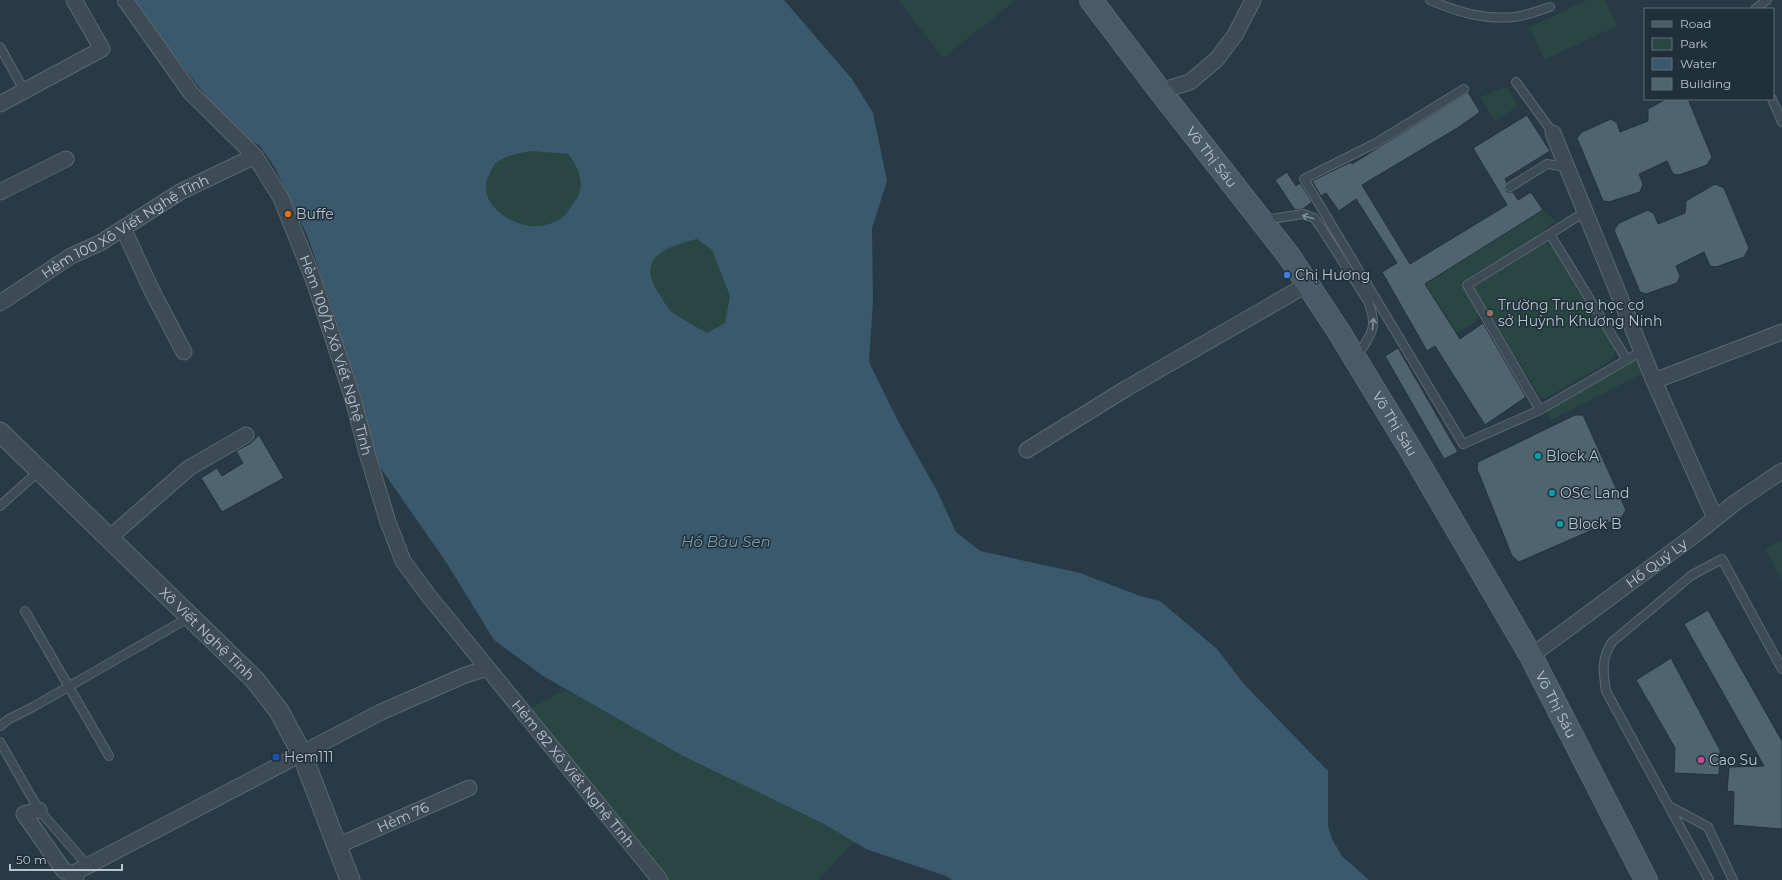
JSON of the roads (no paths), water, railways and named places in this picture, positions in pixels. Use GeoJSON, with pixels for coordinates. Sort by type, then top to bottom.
{"type":"FeatureCollection","features":[{"type":"Feature","properties":{"kind":"main road","name":"Võ Thị Sáu"},"geometry":{"type":"LineString","coordinates":[[1091,0],[1160,92],[1262,220],[1308,284],[1356,359],[1530,656],[1646,880]]}},
{"type":"Feature","properties":{"kind":"street"},"geometry":{"type":"LineString","coordinates":[[0,104],[25,92],[102,49],[74,0]]}},
{"type":"Feature","properties":{"kind":"street","name":"Hẻm 100/12 Xô Viết Nghệ Tĩnh"},"geometry":{"type":"LineString","coordinates":[[125,0],[191,93],[255,156],[281,198],[314,282],[353,399],[388,522],[403,561]]}},
{"type":"Feature","properties":{"kind":"street"},"geometry":{"type":"LineString","coordinates":[[1160,92],[1190,82],[1217,59],[1235,35],[1253,0]]}},
{"type":"Feature","properties":{"kind":"street"},"geometry":{"type":"LineString","coordinates":[[1553,133],[1654,381],[1715,518]]}},
{"type":"Feature","properties":{"kind":"street","name":"Hẻm 100 Xô Viết Nghệ Tĩnh"},"geometry":{"type":"LineString","coordinates":[[0,303],[72,256],[100,243],[180,192],[255,156]]}},
{"type":"Feature","properties":{"kind":"street"},"geometry":{"type":"LineString","coordinates":[[0,192],[66,159]]}},
{"type":"Feature","properties":{"kind":"street"},"geometry":{"type":"LineString","coordinates":[[123,228],[152,291],[184,352]]}},
{"type":"Feature","properties":{"kind":"street"},"geometry":{"type":"LineString","coordinates":[[1027,450],[1127,388],[1308,284]]}},
{"type":"Feature","properties":{"kind":"street"},"geometry":{"type":"LineString","coordinates":[[1654,381],[1782,332]]}},
{"type":"Feature","properties":{"kind":"street","name":"Xô Viết Nghệ Tĩnh"},"geometry":{"type":"LineString","coordinates":[[0,432],[108,539],[256,680],[279,711],[302,754],[350,880]]}},
{"type":"Feature","properties":{"kind":"street"},"geometry":{"type":"LineString","coordinates":[[108,539],[189,468],[246,435]]}},
{"type":"Feature","properties":{"kind":"street","name":"Hồ Quý Ly"},"geometry":{"type":"LineString","coordinates":[[1530,656],[1696,534],[1736,502],[1782,471]]}},
{"type":"Feature","properties":{"kind":"street","name":"Hẻm 82 Xô Viết Nghệ Tĩnh"},"geometry":{"type":"LineString","coordinates":[[403,561],[415,579],[660,880]]}},
{"type":"Feature","properties":{"kind":"street"},"geometry":{"type":"LineString","coordinates":[[39,810],[24,814],[70,878],[88,866],[381,712],[463,676],[487,668]]}},
{"type":"Feature","properties":{"kind":"street","name":"Hẻm 76"},"geometry":{"type":"LineString","coordinates":[[337,846],[469,788]]}},
{"type":"Feature","properties":{"kind":"lane"},"geometry":{"type":"LineString","coordinates":[[1430,0],[1450,9],[1478,16],[1515,17],[1550,7]]}},
{"type":"Feature","properties":{"kind":"lane"},"geometry":{"type":"LineString","coordinates":[[1756,8],[1767,0]]}},
{"type":"Feature","properties":{"kind":"lane"},"geometry":{"type":"LineString","coordinates":[[0,47],[25,92]]}},
{"type":"Feature","properties":{"kind":"lane"},"geometry":{"type":"LineString","coordinates":[[1516,82],[1553,133]]}},
{"type":"Feature","properties":{"kind":"lane"},"geometry":{"type":"LineString","coordinates":[[1464,89],[1432,107],[1376,143],[1304,179],[1462,444],[1539,408],[1642,351]]}},
{"type":"Feature","properties":{"kind":"lane"},"geometry":{"type":"LineString","coordinates":[[1772,100],[1782,122]]}},
{"type":"Feature","properties":{"kind":"lane"},"geometry":{"type":"LineString","coordinates":[[1510,187],[1547,164],[1568,167]]}},
{"type":"Feature","properties":{"kind":"lane"},"geometry":{"type":"LineString","coordinates":[[1539,408],[1467,284],[1586,211]]}},
{"type":"Feature","properties":{"kind":"lane"},"geometry":{"type":"LineString","coordinates":[[1262,220],[1303,214],[1314,218],[1322,229],[1368,301],[1373,314],[1374,329],[1356,359]]}},
{"type":"Feature","properties":{"kind":"lane"},"geometry":{"type":"LineString","coordinates":[[1550,234],[1627,360]]}},
{"type":"Feature","properties":{"kind":"lane"},"geometry":{"type":"LineString","coordinates":[[0,506],[39,471]]}},
{"type":"Feature","properties":{"kind":"lane"},"geometry":{"type":"LineString","coordinates":[[1709,880],[1606,691],[1603,663],[1606,652],[1612,642],[1692,575],[1722,559],[1782,669]]}},
{"type":"Feature","properties":{"kind":"lane"},"geometry":{"type":"LineString","coordinates":[[25,611],[109,756]]}},
{"type":"Feature","properties":{"kind":"lane"},"geometry":{"type":"LineString","coordinates":[[0,726],[9,719],[190,616]]}},
{"type":"Feature","properties":{"kind":"lane"},"geometry":{"type":"LineString","coordinates":[[0,742],[39,810],[88,866]]}},
{"type":"Feature","properties":{"kind":"lane"},"geometry":{"type":"LineString","coordinates":[[1669,806],[1708,827],[1733,880]]}},
{"type":"Feature","properties":{"kind":"water","name":"Hồ Bàu Sen"},"geometry":{"type":"Polygon","coordinates":[[[131,0],[784,0],[852,79],[873,113],[887,181],[872,228],[873,300],[869,362],[898,421],[937,491],[956,532],[980,551],[1080,573],[1140,596],[1160,601],[1217,649],[1244,684],[1328,771],[1328,826],[1332,839],[1342,856],[1369,880],[952,880],[946,876],[866,849],[824,824],[683,756],[543,676],[494,640],[446,562],[380,467],[366,430],[334,313],[307,235],[274,166],[259,145],[234,132],[131,0]],[[531,151],[509,156],[496,163],[492,168],[486,185],[487,194],[490,202],[496,209],[512,220],[530,226],[546,225],[559,220],[569,210],[580,190],[580,177],[572,159],[568,154],[531,151]],[[697,239],[676,245],[658,255],[650,270],[652,280],[658,292],[670,310],[707,333],[725,323],[730,296],[712,250],[697,239]]]}},
{"type":"Feature","properties":{"kind":"place","name":"Buffe"},"geometry":{"type":"Point","coordinates":[288,214]}},
{"type":"Feature","properties":{"kind":"place","name":"Chị Hương"},"geometry":{"type":"Point","coordinates":[1287,275]}},
{"type":"Feature","properties":{"kind":"place","name":"Trường Trung học cơ sở Huỳnh Khương Ninh"},"geometry":{"type":"Point","coordinates":[1490,313]}},
{"type":"Feature","properties":{"kind":"place","name":"Block A"},"geometry":{"type":"Point","coordinates":[1538,456]}},
{"type":"Feature","properties":{"kind":"place","name":"OSC Land"},"geometry":{"type":"Point","coordinates":[1552,493]}},
{"type":"Feature","properties":{"kind":"place","name":"Block B"},"geometry":{"type":"Point","coordinates":[1560,524]}},
{"type":"Feature","properties":{"kind":"place","name":"Hem111"},"geometry":{"type":"Point","coordinates":[276,757]}},
{"type":"Feature","properties":{"kind":"place","name":"Cao Su"},"geometry":{"type":"Point","coordinates":[1701,760]}}]}
